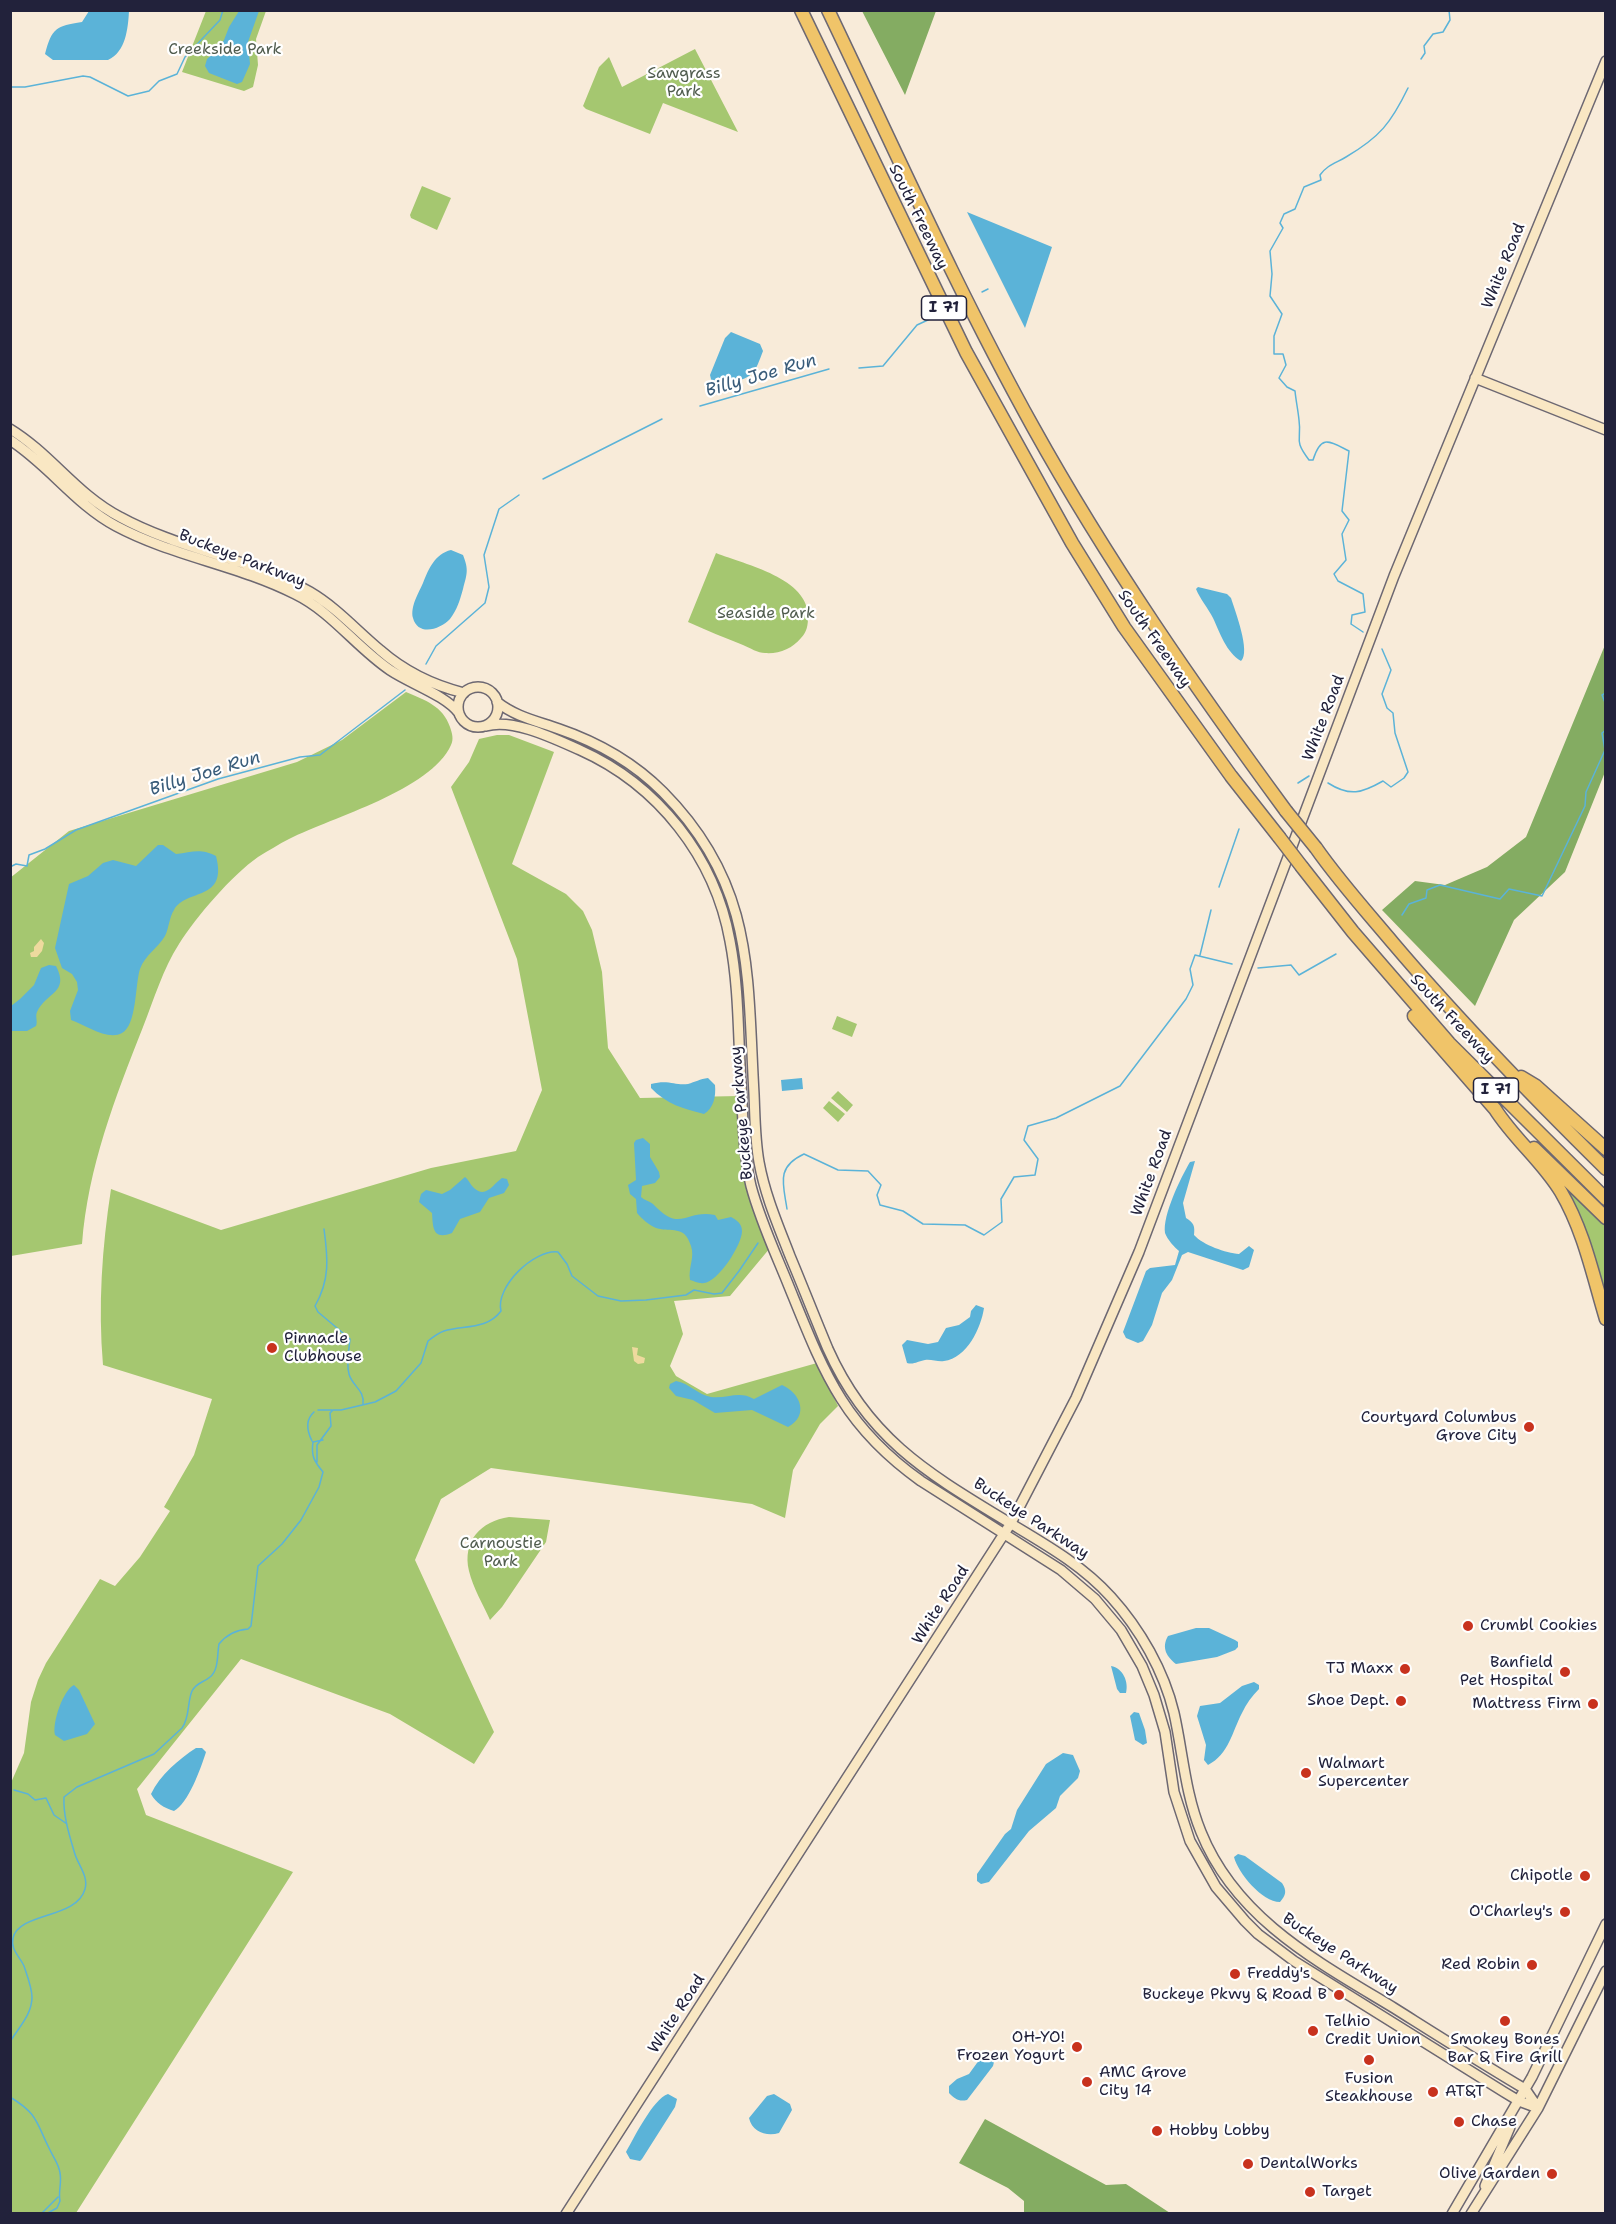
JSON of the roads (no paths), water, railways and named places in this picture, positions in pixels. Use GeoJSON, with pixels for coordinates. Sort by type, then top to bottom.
{"type":"FeatureCollection","features":[{"type":"Feature","properties":{"kind":"highway","name":"South Freeway"},"geometry":{"type":"LineString","coordinates":[[801,10],[966,352],[1072,543],[1124,627],[1231,776],[1390,976],[1449,1043],[1605,1199]]}},
{"type":"Feature","properties":{"kind":"highway","name":"South Freeway"},"geometry":{"type":"LineString","coordinates":[[828,10],[975,318],[1039,437],[1157,631],[1286,811],[1410,963],[1504,1067],[1605,1169]]}},
{"type":"Feature","properties":{"kind":"highway","name":"I 71"},"geometry":{"type":"LineString","coordinates":[[1390,976],[1396,992],[1412,1014],[1495,1109],[1605,1218]]}},
{"type":"Feature","properties":{"kind":"highway"},"geometry":{"type":"LineString","coordinates":[[1504,1067],[1536,1086],[1605,1149]]}},
{"type":"Feature","properties":{"kind":"highway"},"geometry":{"type":"LineString","coordinates":[[1495,1109],[1503,1122],[1560,1191],[1572,1212],[1581,1234],[1605,1319]]}},
{"type":"Feature","properties":{"kind":"street","name":"White Road"},"geometry":{"type":"LineString","coordinates":[[566,2214],[1005,1534],[1076,1398],[1130,1274],[1386,596],[1605,61]]}},
{"type":"Feature","properties":{"kind":"street"},"geometry":{"type":"LineString","coordinates":[[1474,378],[1605,430]]}},
{"type":"Feature","properties":{"kind":"street","name":"Buckeye Parkway"},"geometry":{"type":"LineString","coordinates":[[10,429],[39,449],[78,488],[105,509],[145,529],[292,582],[337,610],[382,652],[409,672],[436,685],[464,693]]}},
{"type":"Feature","properties":{"kind":"street","name":"Buckeye Parkway"},"geometry":{"type":"LineString","coordinates":[[10,440],[33,456],[72,494],[99,516],[144,538],[268,582],[297,595],[331,618],[384,666],[413,685],[449,702],[459,713]]}},
{"type":"Feature","properties":{"kind":"street"},"geometry":{"type":"LineString","coordinates":[[482,688],[491,692],[497,702],[495,718],[486,726],[467,724],[459,713],[458,705],[464,693],[470,689],[482,688]]}},
{"type":"Feature","properties":{"kind":"street","name":"Buckeye Parkway"},"geometry":{"type":"LineString","coordinates":[[497,702],[509,712],[577,735],[627,762],[662,791],[689,821],[708,848],[732,899],[745,953],[756,1138],[763,1181],[775,1219],[837,1369],[855,1400],[884,1435],[921,1466],[1062,1554],[1112,1598],[1139,1634],[1168,1691],[1186,1788],[1202,1835],[1216,1862],[1242,1898],[1261,1919],[1293,1944],[1525,2089],[1538,2108]]}},
{"type":"Feature","properties":{"kind":"street","name":"Buckeye Parkway"},"geometry":{"type":"LineString","coordinates":[[486,726],[500,723],[523,728],[582,751],[616,769],[644,791],[665,812],[698,854],[716,890],[731,943],[735,974],[744,1139],[751,1184],[763,1222],[821,1364],[845,1408],[868,1436],[891,1458],[921,1481],[1061,1570],[1083,1588],[1112,1618],[1131,1646],[1149,1682],[1161,1714],[1174,1792],[1190,1840],[1216,1887],[1238,1914],[1282,1953],[1521,2102],[1538,2108]]}},
{"type":"Feature","properties":{"kind":"street"},"geometry":{"type":"LineString","coordinates":[[1482,2196],[1488,2176],[1525,2089],[1605,1924]]}},
{"type":"Feature","properties":{"kind":"street"},"geometry":{"type":"LineString","coordinates":[[1471,2214],[1538,2108],[1605,1971]]}},
{"type":"Feature","properties":{"kind":"street"},"geometry":{"type":"LineString","coordinates":[[1452,2214],[1521,2102]]}},
{"type":"Feature","properties":{"kind":"water"},"geometry":{"type":"Polygon","coordinates":[[[89,11],[129,11],[125,39],[114,56],[108,60],[53,60],[45,54],[56,30],[66,25],[82,22],[89,11]]]}},
{"type":"Feature","properties":{"kind":"water"},"geometry":{"type":"Polygon","coordinates":[[[239,11],[259,11],[248,42],[250,64],[242,82],[237,84],[209,73],[205,66],[207,59],[224,40],[239,11]]]}},
{"type":"Feature","properties":{"kind":"water"},"geometry":{"type":"Polygon","coordinates":[[[967,212],[1052,247],[1025,328],[967,212]]]}},
{"type":"Feature","properties":{"kind":"water"},"geometry":{"type":"Polygon","coordinates":[[[731,332],[760,344],[763,351],[753,373],[749,376],[724,384],[712,383],[710,375],[725,338],[731,332]]]}},
{"type":"Feature","properties":{"kind":"water"},"geometry":{"type":"Polygon","coordinates":[[[451,550],[463,555],[467,568],[458,605],[446,623],[436,628],[420,628],[412,614],[415,600],[433,562],[451,550]]]}},
{"type":"Feature","properties":{"kind":"water"},"geometry":{"type":"Polygon","coordinates":[[[1198,587],[1227,594],[1231,598],[1243,641],[1244,656],[1241,661],[1231,653],[1224,642],[1196,589],[1198,587]]]}},
{"type":"Feature","properties":{"kind":"water"},"geometry":{"type":"Polygon","coordinates":[[[158,845],[163,845],[176,854],[201,851],[216,856],[218,871],[216,881],[211,888],[180,903],[174,910],[165,936],[140,969],[133,1013],[127,1029],[116,1035],[103,1034],[71,1020],[70,1011],[78,990],[77,982],[72,974],[62,968],[55,948],[69,884],[88,876],[103,863],[113,860],[136,866],[158,845]]]}},
{"type":"Feature","properties":{"kind":"water"},"geometry":{"type":"Polygon","coordinates":[[[49,965],[56,966],[60,975],[59,987],[41,1005],[36,1016],[36,1026],[27,1031],[11,1031],[11,1006],[34,985],[41,968],[49,965]]]}},
{"type":"Feature","properties":{"kind":"water"},"geometry":{"type":"Polygon","coordinates":[[[708,1078],[715,1085],[715,1093],[712,1105],[704,1114],[669,1102],[651,1088],[651,1084],[667,1082],[688,1084],[708,1078]]]}},
{"type":"Feature","properties":{"kind":"water"},"geometry":{"type":"Polygon","coordinates":[[[802,1078],[803,1089],[782,1091],[781,1080],[802,1078]]]}},
{"type":"Feature","properties":{"kind":"water"},"geometry":{"type":"Polygon","coordinates":[[[643,1138],[650,1144],[650,1157],[660,1177],[655,1183],[642,1186],[641,1197],[670,1218],[715,1215],[718,1220],[731,1217],[741,1226],[741,1237],[734,1253],[722,1270],[710,1281],[698,1283],[690,1280],[692,1250],[685,1235],[677,1231],[656,1228],[637,1213],[636,1199],[630,1194],[628,1185],[636,1180],[634,1143],[643,1138]]]}},
{"type":"Feature","properties":{"kind":"water"},"geometry":{"type":"Polygon","coordinates":[[[1195,1161],[1183,1203],[1186,1218],[1193,1225],[1194,1235],[1209,1245],[1239,1254],[1249,1246],[1254,1250],[1249,1267],[1243,1270],[1188,1252],[1182,1255],[1172,1280],[1162,1293],[1152,1325],[1143,1341],[1138,1343],[1126,1338],[1123,1332],[1146,1271],[1150,1268],[1175,1265],[1179,1251],[1165,1233],[1166,1217],[1182,1177],[1190,1162],[1195,1161]]]}},
{"type":"Feature","properties":{"kind":"water"},"geometry":{"type":"Polygon","coordinates":[[[465,1177],[474,1188],[482,1192],[502,1178],[507,1179],[509,1185],[504,1193],[489,1198],[480,1212],[460,1219],[452,1233],[437,1234],[433,1227],[432,1213],[419,1202],[421,1194],[426,1190],[442,1194],[465,1177]]]}},
{"type":"Feature","properties":{"kind":"water"},"geometry":{"type":"Polygon","coordinates":[[[976,1305],[984,1308],[980,1324],[972,1341],[960,1354],[944,1361],[923,1360],[907,1363],[902,1345],[907,1340],[928,1344],[938,1342],[946,1328],[959,1325],[970,1317],[976,1305]]]}},
{"type":"Feature","properties":{"kind":"water"},"geometry":{"type":"Polygon","coordinates":[[[676,1381],[711,1397],[743,1395],[754,1399],[782,1385],[794,1393],[798,1399],[799,1417],[788,1427],[752,1410],[715,1413],[693,1400],[676,1396],[669,1388],[670,1384],[676,1381]]]}},
{"type":"Feature","properties":{"kind":"water"},"geometry":{"type":"Polygon","coordinates":[[[1196,1628],[1209,1628],[1235,1640],[1238,1642],[1238,1647],[1217,1657],[1176,1664],[1166,1652],[1165,1644],[1168,1636],[1196,1628]]]}},
{"type":"Feature","properties":{"kind":"water"},"geometry":{"type":"Polygon","coordinates":[[[1111,1666],[1124,1676],[1127,1684],[1126,1693],[1120,1693],[1117,1689],[1111,1666]]]}},
{"type":"Feature","properties":{"kind":"water"},"geometry":{"type":"Polygon","coordinates":[[[1254,1682],[1259,1685],[1259,1689],[1245,1706],[1221,1755],[1208,1765],[1204,1760],[1206,1745],[1197,1716],[1200,1706],[1220,1703],[1242,1686],[1254,1682]]]}},
{"type":"Feature","properties":{"kind":"water"},"geometry":{"type":"Polygon","coordinates":[[[74,1685],[79,1690],[95,1724],[87,1734],[64,1741],[55,1735],[55,1723],[62,1700],[74,1685]]]}},
{"type":"Feature","properties":{"kind":"water"},"geometry":{"type":"Polygon","coordinates":[[[1134,1712],[1139,1713],[1145,1730],[1147,1743],[1143,1745],[1135,1740],[1130,1716],[1134,1712]]]}},
{"type":"Feature","properties":{"kind":"water"},"geometry":{"type":"Polygon","coordinates":[[[196,1748],[202,1748],[206,1752],[189,1793],[174,1811],[164,1807],[151,1794],[159,1780],[170,1768],[196,1748]]]}},
{"type":"Feature","properties":{"kind":"water"},"geometry":{"type":"Polygon","coordinates":[[[1063,1753],[1073,1755],[1080,1771],[1078,1778],[1060,1796],[1056,1808],[1029,1831],[989,1882],[981,1884],[977,1881],[977,1874],[1011,1829],[1017,1810],[1046,1764],[1063,1753]]]}},
{"type":"Feature","properties":{"kind":"water"},"geometry":{"type":"Polygon","coordinates":[[[1238,1854],[1245,1856],[1282,1883],[1285,1893],[1280,1902],[1266,1897],[1252,1886],[1236,1864],[1234,1857],[1238,1854]]]}},
{"type":"Feature","properties":{"kind":"water"},"geometry":{"type":"Polygon","coordinates":[[[982,2056],[991,2058],[994,2062],[993,2066],[967,2100],[962,2101],[955,2098],[949,2093],[949,2086],[957,2079],[969,2074],[982,2056]]]}},
{"type":"Feature","properties":{"kind":"water"},"geometry":{"type":"Polygon","coordinates":[[[668,2094],[677,2099],[675,2107],[642,2159],[640,2161],[630,2159],[626,2152],[639,2129],[656,2103],[668,2094]]]}},
{"type":"Feature","properties":{"kind":"water"},"geometry":{"type":"Polygon","coordinates":[[[774,2094],[790,2104],[792,2110],[779,2133],[765,2134],[753,2127],[749,2118],[767,2096],[774,2094]]]}},
{"type":"Feature","properties":{"kind":"waterway"},"geometry":{"type":"LineString","coordinates":[[10,87],[25,87],[83,76],[90,77],[128,96],[149,91],[159,81],[177,74],[185,57],[220,20],[223,10]]}},
{"type":"Feature","properties":{"kind":"waterway"},"geometry":{"type":"LineString","coordinates":[[1421,59],[1425,53],[1424,46],[1433,34],[1443,32],[1450,20],[1449,10]]}},
{"type":"Feature","properties":{"kind":"waterway"},"geometry":{"type":"LineString","coordinates":[[1363,632],[1351,624],[1352,615],[1365,612],[1363,594],[1338,581],[1334,574],[1346,560],[1342,534],[1349,520],[1342,511],[1349,451],[1326,442],[1319,446],[1313,460],[1309,460],[1301,448],[1295,391],[1287,387],[1279,378],[1286,365],[1283,354],[1274,354],[1274,336],[1282,314],[1270,296],[1272,274],[1270,251],[1283,228],[1280,223],[1284,214],[1295,209],[1304,187],[1321,180],[1320,175],[1332,164],[1358,150],[1376,136],[1390,120],[1408,88]]}},
{"type":"Feature","properties":{"kind":"waterway","name":"Billy Joe Run"},"geometry":{"type":"LineString","coordinates":[[982,292],[988,289]]}},
{"type":"Feature","properties":{"kind":"waterway","name":"Billy Joe Run"},"geometry":{"type":"LineString","coordinates":[[859,368],[883,366],[917,325],[930,319]]}},
{"type":"Feature","properties":{"kind":"waterway","name":"Billy Joe Run"},"geometry":{"type":"LineString","coordinates":[[700,406],[829,369]]}},
{"type":"Feature","properties":{"kind":"waterway","name":"Billy Joe Run"},"geometry":{"type":"LineString","coordinates":[[543,479],[662,419]]}},
{"type":"Feature","properties":{"kind":"waterway","name":"Billy Joe Run"},"geometry":{"type":"LineString","coordinates":[[426,664],[436,646],[485,603],[489,587],[484,555],[499,509],[519,495]]}},
{"type":"Feature","properties":{"kind":"waterway"},"geometry":{"type":"LineString","coordinates":[[1328,783],[1343,790],[1356,792],[1383,781],[1391,787],[1404,778],[1408,772],[1395,733],[1393,713],[1387,708],[1382,694],[1391,670],[1382,649]]}},
{"type":"Feature","properties":{"kind":"waterway","name":"Billy Joe Run"},"geometry":{"type":"LineString","coordinates":[[10,867],[16,864],[27,866],[29,855],[45,849],[76,830],[218,779],[300,757],[320,755],[405,690]]}},
{"type":"Feature","properties":{"kind":"waterway"},"geometry":{"type":"LineString","coordinates":[[1606,693],[1602,695],[1606,705]]}},
{"type":"Feature","properties":{"kind":"waterway"},"geometry":{"type":"LineString","coordinates":[[1402,915],[1409,904],[1426,898],[1427,890],[1440,885],[1500,899],[1509,889],[1542,896],[1585,806],[1586,792],[1605,750],[1602,733],[1606,730]]}},
{"type":"Feature","properties":{"kind":"waterway"},"geometry":{"type":"LineString","coordinates":[[1298,783],[1309,776]]}},
{"type":"Feature","properties":{"kind":"waterway"},"geometry":{"type":"LineString","coordinates":[[1219,887],[1239,829]]}},
{"type":"Feature","properties":{"kind":"waterway"},"geometry":{"type":"LineString","coordinates":[[1200,955],[1211,910]]}},
{"type":"Feature","properties":{"kind":"waterway"},"geometry":{"type":"LineString","coordinates":[[1258,968],[1291,965],[1299,975],[1336,954]]}},
{"type":"Feature","properties":{"kind":"waterway"},"geometry":{"type":"LineString","coordinates":[[787,1209],[783,1184],[785,1170],[789,1164],[804,1154],[838,1170],[868,1171],[881,1185],[877,1195],[880,1205],[903,1211],[923,1224],[965,1225],[984,1235],[1002,1222],[1001,1199],[1014,1177],[1035,1175],[1038,1159],[1024,1140],[1028,1126],[1056,1118],[1120,1086],[1186,999],[1193,985],[1190,969],[1195,955],[1232,964]]}},
{"type":"Feature","properties":{"kind":"waterway"},"geometry":{"type":"LineString","coordinates":[[324,1229],[327,1269],[315,1306],[318,1312],[350,1339],[348,1370],[362,1395],[363,1404]]}},
{"type":"Feature","properties":{"kind":"waterway"},"geometry":{"type":"LineString","coordinates":[[317,1462],[317,1445],[331,1426],[330,1413],[333,1410],[375,1402],[396,1391],[421,1363],[428,1341],[444,1331],[482,1324],[495,1317],[501,1311],[501,1301],[510,1281],[518,1271],[538,1257],[558,1252],[572,1276],[598,1296],[621,1301],[646,1300],[686,1295],[694,1290],[714,1294],[722,1293],[758,1243]]}},
{"type":"Feature","properties":{"kind":"waterway"},"geometry":{"type":"LineString","coordinates":[[318,1410],[332,1410]]}},
{"type":"Feature","properties":{"kind":"waterway"},"geometry":{"type":"LineString","coordinates":[[312,1441],[308,1426],[309,1418],[314,1412]]}},
{"type":"Feature","properties":{"kind":"waterway"},"geometry":{"type":"LineString","coordinates":[[10,2042],[30,2010],[32,1997],[24,1966],[13,1946],[13,1938],[17,1930],[26,1924],[71,1906],[80,1899],[85,1889],[84,1875],[75,1856],[64,1811],[64,1797],[77,1787],[154,1754],[182,1728],[192,1691],[215,1670],[219,1644],[232,1633],[251,1626],[258,1566],[282,1544],[301,1520],[319,1487],[323,1472],[317,1465],[312,1447],[313,1442],[323,1440]]}},
{"type":"Feature","properties":{"kind":"waterway","name":"Billy Joe Run"},"geometry":{"type":"LineString","coordinates":[[14,1790],[28,1794],[35,1800],[46,1798],[54,1815],[67,1824]]}},
{"type":"Feature","properties":{"kind":"waterway"},"geometry":{"type":"LineString","coordinates":[[10,2097],[26,2108],[35,2119],[59,2170],[60,2201],[57,2208],[46,2214]]}},
{"type":"Feature","properties":{"kind":"waterway"},"geometry":{"type":"LineString","coordinates":[[41,2214],[58,2197]]}},
{"type":"Feature","properties":{"kind":"place","name":"Pinnacle Clubhouse"},"geometry":{"type":"Point","coordinates":[272,1348]}},
{"type":"Feature","properties":{"kind":"place","name":"Courtyard Columbus Grove City"},"geometry":{"type":"Point","coordinates":[1529,1427]}},
{"type":"Feature","properties":{"kind":"place","name":"Crumbl Cookies"},"geometry":{"type":"Point","coordinates":[1468,1626]}},
{"type":"Feature","properties":{"kind":"place","name":"TJ Maxx"},"geometry":{"type":"Point","coordinates":[1405,1669]}},
{"type":"Feature","properties":{"kind":"place","name":"Banfield Pet Hospital"},"geometry":{"type":"Point","coordinates":[1565,1672]}},
{"type":"Feature","properties":{"kind":"place","name":"Shoe Dept."},"geometry":{"type":"Point","coordinates":[1401,1701]}},
{"type":"Feature","properties":{"kind":"place","name":"Mattress Firm"},"geometry":{"type":"Point","coordinates":[1593,1704]}},
{"type":"Feature","properties":{"kind":"place","name":"Walmart Supercenter"},"geometry":{"type":"Point","coordinates":[1306,1773]}},
{"type":"Feature","properties":{"kind":"place","name":"Chipotle"},"geometry":{"type":"Point","coordinates":[1585,1876]}},
{"type":"Feature","properties":{"kind":"place","name":"O'Charley's"},"geometry":{"type":"Point","coordinates":[1565,1912]}},
{"type":"Feature","properties":{"kind":"place","name":"Red Robin"},"geometry":{"type":"Point","coordinates":[1532,1965]}},
{"type":"Feature","properties":{"kind":"place","name":"Freddy's"},"geometry":{"type":"Point","coordinates":[1235,1974]}},
{"type":"Feature","properties":{"kind":"place","name":"Buckeye Pkwy & Road B"},"geometry":{"type":"Point","coordinates":[1339,1995]}},
{"type":"Feature","properties":{"kind":"place","name":"Smokey Bones Bar & Fire Grill"},"geometry":{"type":"Point","coordinates":[1505,2021]}},
{"type":"Feature","properties":{"kind":"place","name":"Telhio Credit Union"},"geometry":{"type":"Point","coordinates":[1313,2031]}},
{"type":"Feature","properties":{"kind":"place","name":"OH-YO! Frozen Yogurt"},"geometry":{"type":"Point","coordinates":[1077,2047]}},
{"type":"Feature","properties":{"kind":"place","name":"Fusion Steakhouse"},"geometry":{"type":"Point","coordinates":[1369,2060]}},
{"type":"Feature","properties":{"kind":"place","name":"AMC Grove City 14"},"geometry":{"type":"Point","coordinates":[1087,2082]}},
{"type":"Feature","properties":{"kind":"place","name":"AT&T"},"geometry":{"type":"Point","coordinates":[1433,2092]}},
{"type":"Feature","properties":{"kind":"place","name":"Chase"},"geometry":{"type":"Point","coordinates":[1459,2122]}},
{"type":"Feature","properties":{"kind":"place","name":"Hobby Lobby"},"geometry":{"type":"Point","coordinates":[1157,2131]}},
{"type":"Feature","properties":{"kind":"place","name":"DentalWorks"},"geometry":{"type":"Point","coordinates":[1248,2164]}},
{"type":"Feature","properties":{"kind":"place","name":"Olive Garden"},"geometry":{"type":"Point","coordinates":[1552,2174]}},
{"type":"Feature","properties":{"kind":"place","name":"Target"},"geometry":{"type":"Point","coordinates":[1310,2192]}},
{"type":"Feature","properties":{"kind":"park label","name":"Creekside Park"},"geometry":{"type":"Point","coordinates":[225,50]}},
{"type":"Feature","properties":{"kind":"park label","name":"Sawgrass Park"},"geometry":{"type":"Point","coordinates":[684,83]}},
{"type":"Feature","properties":{"kind":"park label","name":"Seaside Park"},"geometry":{"type":"Point","coordinates":[766,614]}},
{"type":"Feature","properties":{"kind":"park label","name":"Carnoustie Park"},"geometry":{"type":"Point","coordinates":[501,1553]}}]}
